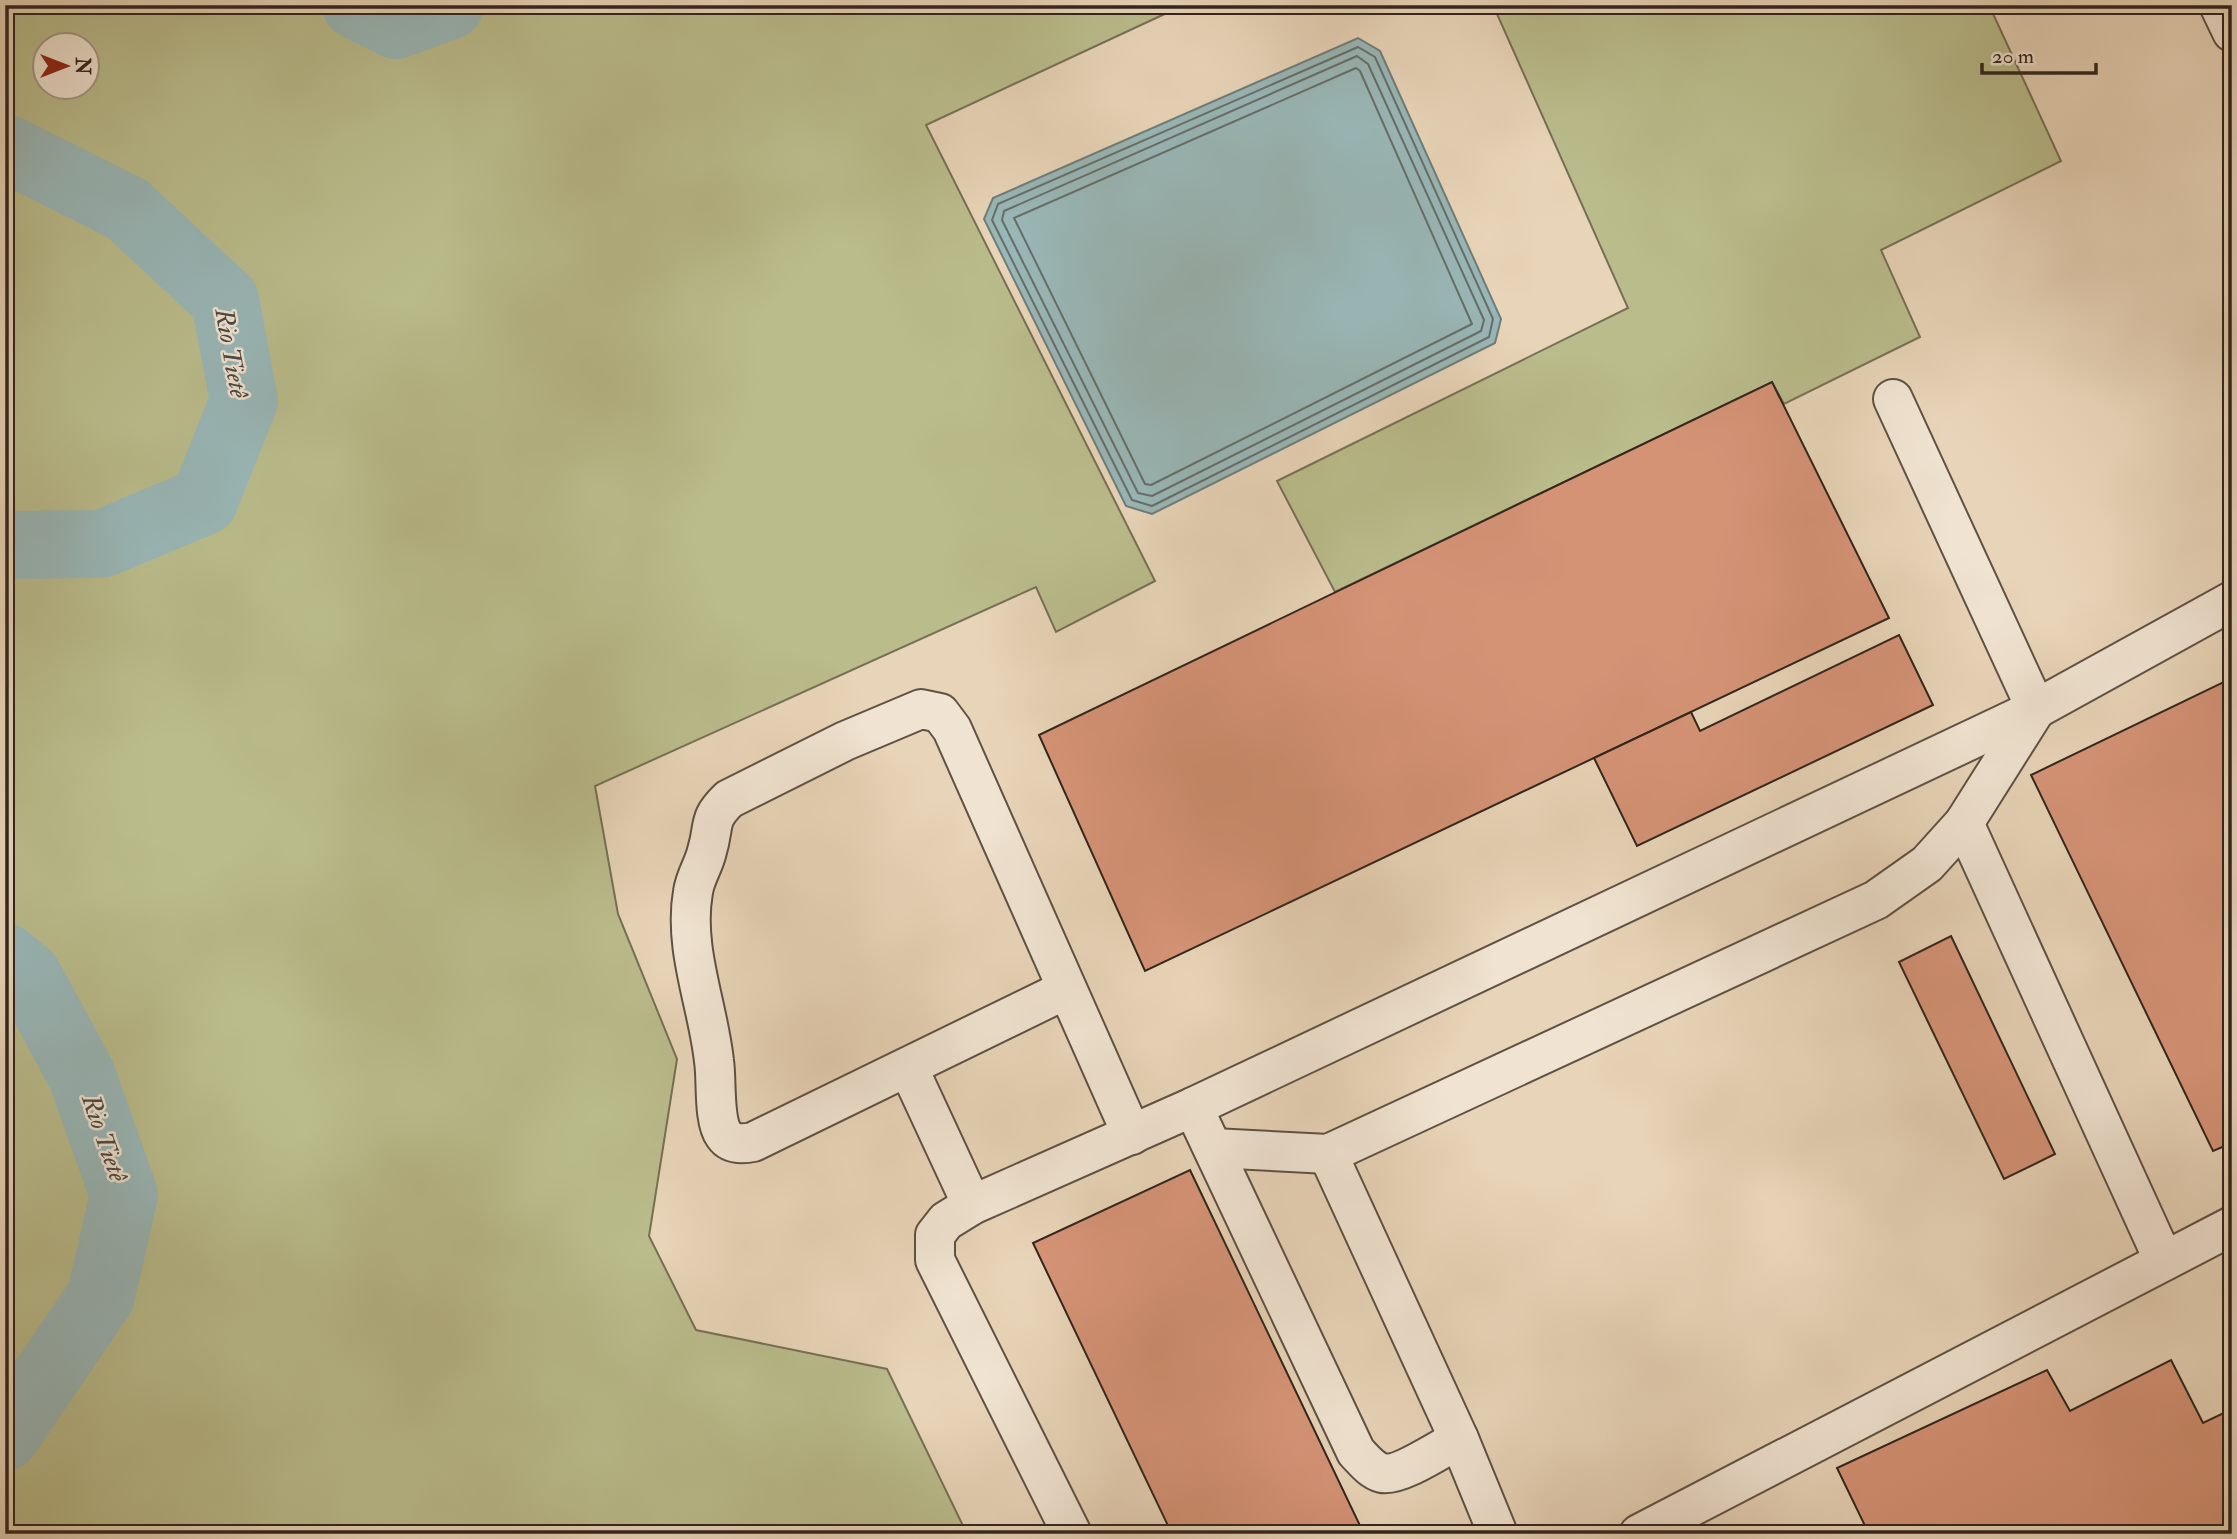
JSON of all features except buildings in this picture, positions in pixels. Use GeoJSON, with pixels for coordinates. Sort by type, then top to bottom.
{"type":"FeatureCollection","features":[{"type":"Feature","properties":{"kind":"lane"},"geometry":{"type":"LineString","coordinates":[[2219,5],[2232,32]]}},
{"type":"Feature","properties":{"kind":"lane"},"geometry":{"type":"LineString","coordinates":[[1894,399],[2036,709]]}},
{"type":"Feature","properties":{"kind":"lane"},"geometry":{"type":"LineString","coordinates":[[1072,1534],[935,1259],[935,1235],[946,1221],[972,1205],[1193,1107],[2036,709],[2232,601]]}},
{"type":"Feature","properties":{"kind":"lane"},"geometry":{"type":"LineString","coordinates":[[1067,989],[753,1142],[733,1142],[723,1134],[719,1120],[714,1060],[692,945],[690,914],[693,889],[708,852],[711,822],[729,799],[845,741],[921,709],[940,713],[951,729],[1067,989],[1132,1135]]}},
{"type":"Feature","properties":{"kind":"lane"},"geometry":{"type":"LineString","coordinates":[[1213,1148],[1328,1154],[1876,900],[1927,864],[1964,823],[2036,709]]}},
{"type":"Feature","properties":{"kind":"lane"},"geometry":{"type":"LineString","coordinates":[[1964,823],[2164,1261]]}},
{"type":"Feature","properties":{"kind":"lane"},"geometry":{"type":"LineString","coordinates":[[908,1067],[972,1205]]}},
{"type":"Feature","properties":{"kind":"lane"},"geometry":{"type":"LineString","coordinates":[[1193,1107],[1356,1452],[1369,1466],[1384,1474],[1401,1470],[1459,1440]]}},
{"type":"Feature","properties":{"kind":"lane"},"geometry":{"type":"LineString","coordinates":[[1328,1154],[1459,1440],[1498,1534]]}},
{"type":"Feature","properties":{"kind":"lane"},"geometry":{"type":"LineString","coordinates":[[1639,1534],[2232,1226]]}},
{"type":"Feature","properties":{"kind":"green space"},"geometry":{"type":"Polygon","coordinates":[[[5,5],[1184,5],[926,125],[1155,581],[1056,632],[1036,587],[595,786],[618,914],[677,1059],[649,1236],[696,1330],[887,1369],[967,1534],[5,1534],[5,5]]]}},
{"type":"Feature","properties":{"kind":"green space"},"geometry":{"type":"Polygon","coordinates":[[[1493,5],[1989,5],[2061,161],[1881,250],[1920,337],[1784,404],[1772,382],[1335,592],[1277,481],[1628,308],[1493,5]]]}},
{"type":"Feature","properties":{"kind":"water"},"geometry":{"type":"Polygon","coordinates":[[[1358,38],[1380,51],[1501,319],[1495,343],[1152,514],[1126,506],[984,219],[993,198],[1358,38]]]}},
{"type":"Feature","properties":{"kind":"waterway","name":"Rio Tietê"},"geometry":{"type":"LineString","coordinates":[[356,5],[396,25],[450,5]]}},
{"type":"Feature","properties":{"kind":"waterway","name":"Rio Tietê"},"geometry":{"type":"LineString","coordinates":[[5,148],[127,209],[225,300],[244,401],[204,501],[101,544],[5,545]]}},
{"type":"Feature","properties":{"kind":"waterway","name":"Rio Tietê"},"geometry":{"type":"LineString","coordinates":[[5,957],[28,976],[82,1076],[124,1195],[101,1296],[5,1437]]}}]}
